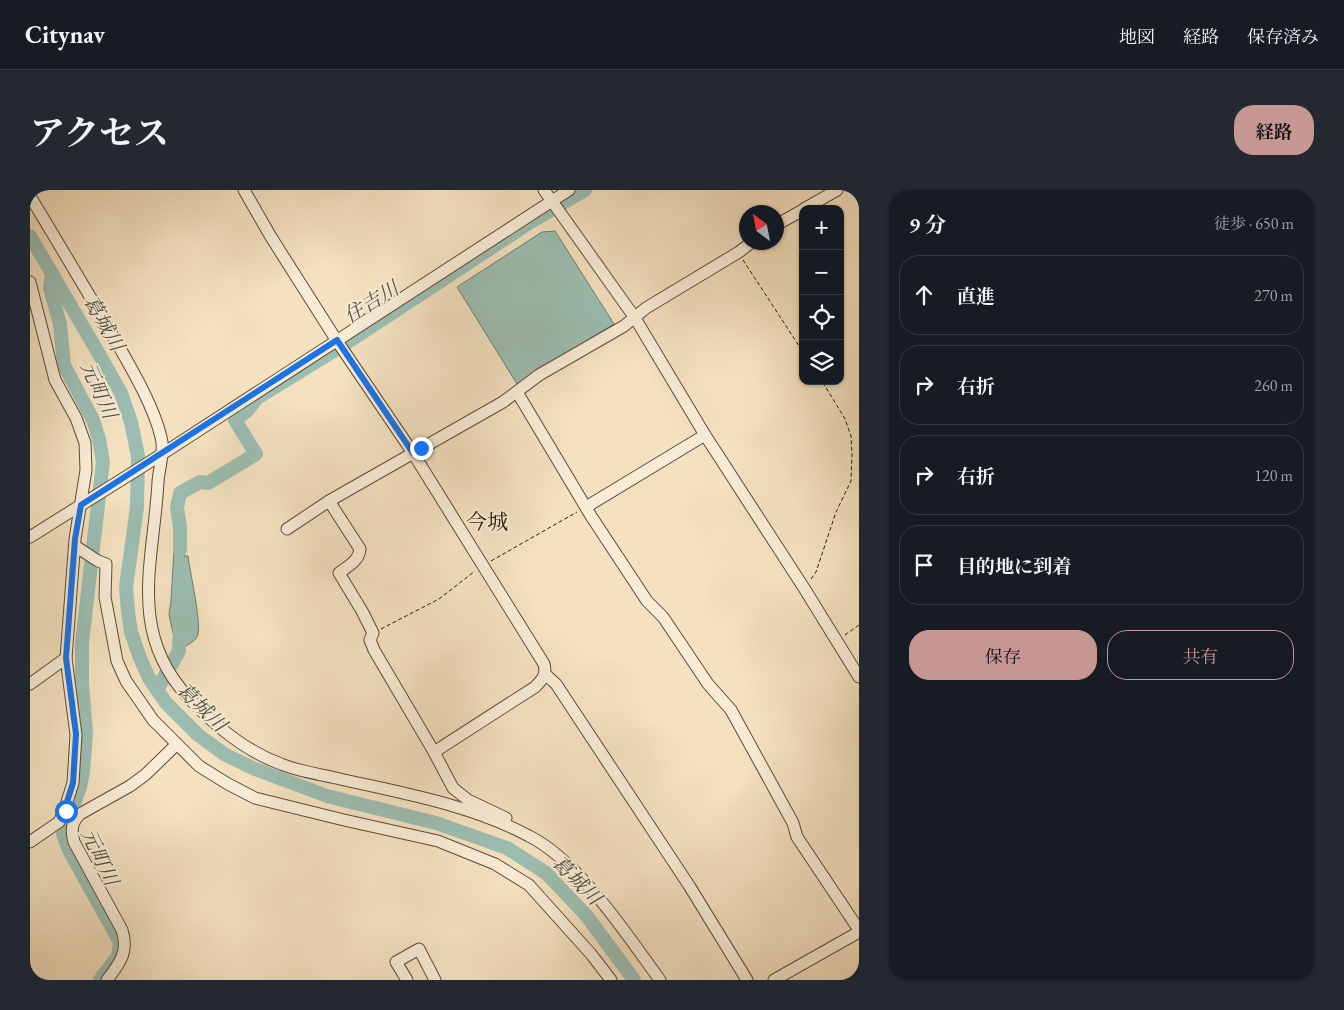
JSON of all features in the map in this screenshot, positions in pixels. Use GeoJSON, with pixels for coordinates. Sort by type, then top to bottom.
{"type":"FeatureCollection","features":[{"type":"Feature","properties":{"kind":"street"},"geometry":{"type":"LineString","coordinates":[[244,190],[271,237],[339,344],[413,453],[544,664],[545,674],[535,687],[434,752]]}},
{"type":"Feature","properties":{"kind":"street"},"geometry":{"type":"LineString","coordinates":[[544,190],[635,318],[705,435],[808,584],[840,637],[859,677]]}},
{"type":"Feature","properties":{"kind":"street"},"geometry":{"type":"LineString","coordinates":[[30,537],[339,344],[554,205],[570,190]]}},
{"type":"Feature","properties":{"kind":"street"},"geometry":{"type":"LineString","coordinates":[[811,205],[837,190]]}},
{"type":"Feature","properties":{"kind":"street"},"geometry":{"type":"LineString","coordinates":[[30,196],[126,358],[162,438],[147,596],[148,616],[161,657],[173,680],[201,711],[224,730],[251,749],[281,764],[432,800],[478,814],[529,835]]}},
{"type":"Feature","properties":{"kind":"street"},"geometry":{"type":"LineString","coordinates":[[784,220],[799,212]]}},
{"type":"Feature","properties":{"kind":"street"},"geometry":{"type":"LineString","coordinates":[[287,530],[328,502],[466,425],[503,402],[539,375],[635,318],[660,299],[742,250]]}},
{"type":"Feature","properties":{"kind":"street"},"geometry":{"type":"LineString","coordinates":[[30,282],[56,380],[76,418],[85,443],[86,470],[83,504],[66,658],[76,734],[71,812],[75,819],[72,826],[72,834],[126,941],[122,957],[107,980]]}},
{"type":"Feature","properties":{"kind":"street"},"geometry":{"type":"LineString","coordinates":[[517,392],[586,507],[647,601],[663,617],[708,684],[731,710],[794,823],[797,838],[859,931],[774,980]]}},
{"type":"Feature","properties":{"kind":"street"},"geometry":{"type":"LineString","coordinates":[[586,507],[705,435]]}},
{"type":"Feature","properties":{"kind":"street"},"geometry":{"type":"LineString","coordinates":[[328,502],[360,549],[356,560],[339,573],[373,633],[370,640],[374,650],[434,752],[452,788],[468,800],[518,824],[529,835],[565,862],[587,885],[660,980]]}},
{"type":"Feature","properties":{"kind":"street"},"geometry":{"type":"LineString","coordinates":[[79,549],[106,564],[105,597],[117,661],[126,681],[153,720],[199,766],[255,798],[438,841],[495,864],[529,885],[591,954],[611,980]]}},
{"type":"Feature","properties":{"kind":"street"},"geometry":{"type":"LineString","coordinates":[[30,684],[66,658]]}},
{"type":"Feature","properties":{"kind":"street"},"geometry":{"type":"LineString","coordinates":[[545,674],[556,684],[690,887],[747,980]]}},
{"type":"Feature","properties":{"kind":"street"},"geometry":{"type":"LineString","coordinates":[[30,842],[54,827],[71,812],[130,786],[145,775],[176,745]]}},
{"type":"Feature","properties":{"kind":"street"},"geometry":{"type":"LineString","coordinates":[[407,980],[396,962],[419,948],[435,980]]}},
{"type":"Feature","properties":{"kind":"path"},"geometry":{"type":"LineString","coordinates":[[740,252],[743,260],[799,346]]}},
{"type":"Feature","properties":{"kind":"path"},"geometry":{"type":"LineString","coordinates":[[808,584],[816,572],[836,512],[851,481],[851,436],[845,419],[824,385]]}},
{"type":"Feature","properties":{"kind":"path"},"geometry":{"type":"LineString","coordinates":[[373,633],[439,599],[483,566],[586,507]]}},
{"type":"Feature","properties":{"kind":"path"},"geometry":{"type":"LineString","coordinates":[[840,637],[859,625]]}},
{"type":"Feature","properties":{"kind":"water"},"geometry":{"type":"Polygon","coordinates":[[[555,231],[614,324],[517,384],[457,287],[542,232],[555,231]]]}},
{"type":"Feature","properties":{"kind":"water"},"geometry":{"type":"Polygon","coordinates":[[[175,532],[180,533],[184,556],[188,556],[199,628],[196,639],[181,649],[173,633],[169,614],[175,532]]]}},
{"type":"Feature","properties":{"kind":"waterway","name":"住吉川"},"geometry":{"type":"LineString","coordinates":[[180,550],[180,527],[177,508],[180,493],[200,482],[208,483],[256,454],[235,420],[247,411],[257,398],[348,342],[529,223],[585,190]]}},
{"type":"Feature","properties":{"kind":"waterway","name":"葛城川"},"geometry":{"type":"LineString","coordinates":[[30,236],[121,393],[131,422],[138,456],[137,507],[126,587],[128,612],[131,632],[140,658],[149,678],[166,703],[197,734],[224,754],[255,769],[327,796],[436,823],[507,848],[546,873],[586,915],[634,980]]}},
{"type":"Feature","properties":{"kind":"waterway","name":"元町川"},"geometry":{"type":"LineString","coordinates":[[52,274],[50,288],[60,324],[64,365],[93,420],[103,462],[82,643],[82,683],[86,733],[83,772],[80,787],[63,834],[69,850],[120,942],[118,956],[100,980]]}},
{"type":"Feature","properties":{"kind":"waterway","name":"住吉川"},"geometry":{"type":"LineString","coordinates":[[157,690],[179,651],[180,627]]}},
{"type":"Feature","properties":{"kind":"district","name":"今城"},"geometry":{"type":"Point","coordinates":[487,522]}},
{"type":"Feature","properties":{"kind":"route"},"geometry":{"type":"LineString","coordinates":[[66,811],[64,811],[73,783],[76,734],[66,658],[75,539],[81,505],[337,340],[413,453],[421,448]]}}]}
